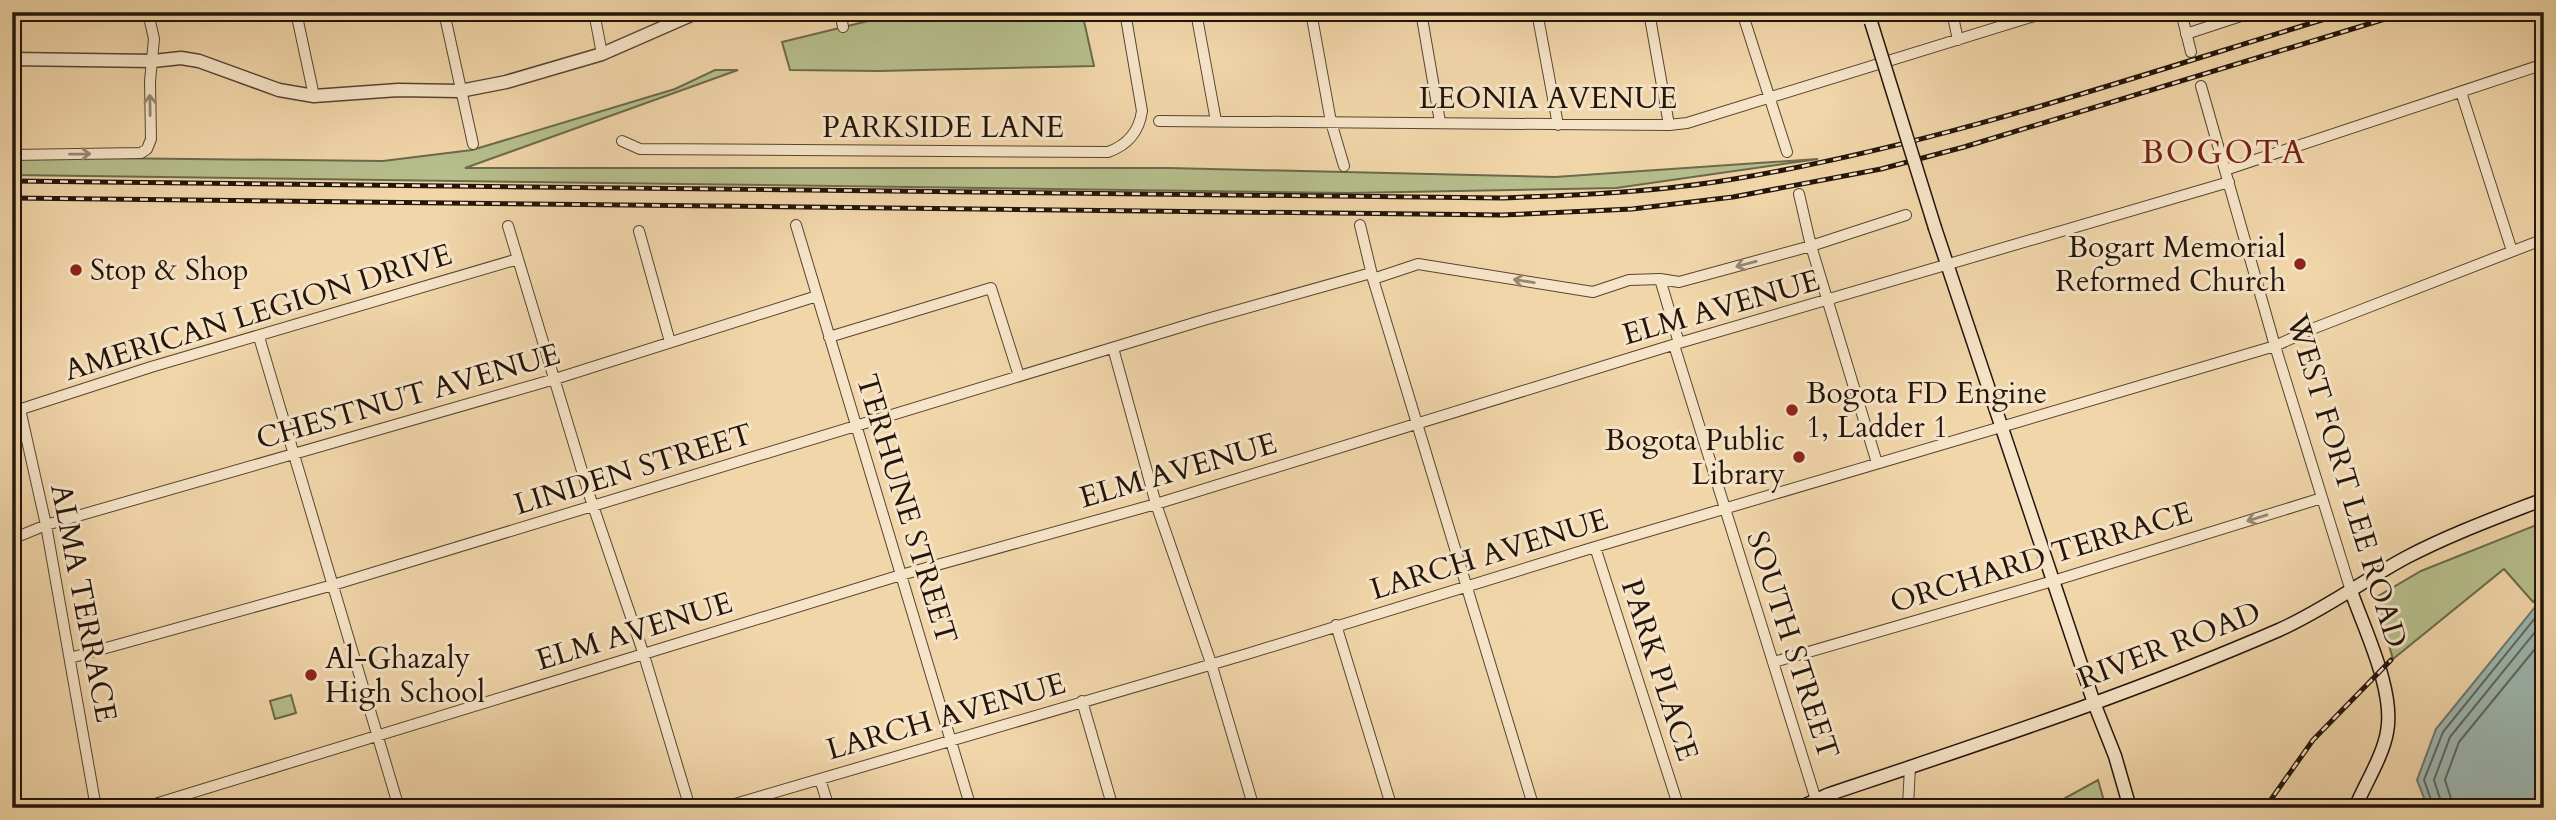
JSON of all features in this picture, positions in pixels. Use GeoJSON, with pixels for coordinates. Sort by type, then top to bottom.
{"type":"FeatureCollection","features":[{"type":"Feature","properties":{"kind":"main road"},"geometry":{"type":"LineString","coordinates":[[12,59],[153,61],[181,58],[200,61],[279,90],[314,96],[398,90],[460,91],[506,82],[602,54],[698,12]]}},
{"type":"Feature","properties":{"kind":"main road"},"geometry":{"type":"LineString","coordinates":[[1869,17],[1935,228],[2094,703],[2115,756],[2130,808]]}},
{"type":"Feature","properties":{"kind":"main road","name":"RIVER ROAD"},"geometry":{"type":"LineString","coordinates":[[1800,808],[1816,800],[2094,703],[2282,628],[2409,556],[2544,499]]}},
{"type":"Feature","properties":{"kind":"main road","name":"WEST FORT LEE ROAD"},"geometry":{"type":"LineString","coordinates":[[2351,591],[2389,702],[2387,733],[2382,749],[2355,808]]}},
{"type":"Feature","properties":{"kind":"street"},"geometry":{"type":"LineString","coordinates":[[12,155],[141,153],[147,149],[150,139],[150,80],[154,39],[148,12]]}},
{"type":"Feature","properties":{"kind":"street"},"geometry":{"type":"LineString","coordinates":[[296,12],[314,96]]}},
{"type":"Feature","properties":{"kind":"street"},"geometry":{"type":"LineString","coordinates":[[444,12],[473,144]]}},
{"type":"Feature","properties":{"kind":"street"},"geometry":{"type":"LineString","coordinates":[[594,12],[602,54]]}},
{"type":"Feature","properties":{"kind":"street"},"geometry":{"type":"LineString","coordinates":[[840,12],[843,27]]}},
{"type":"Feature","properties":{"kind":"street","name":"PARKSIDE LANE"},"geometry":{"type":"LineString","coordinates":[[622,141],[640,149],[1108,152],[1133,136],[1142,111],[1125,12]]}},
{"type":"Feature","properties":{"kind":"street"},"geometry":{"type":"LineString","coordinates":[[1196,12],[1216,121]]}},
{"type":"Feature","properties":{"kind":"street"},"geometry":{"type":"LineString","coordinates":[[1311,12],[1331,122],[1344,166]]}},
{"type":"Feature","properties":{"kind":"street"},"geometry":{"type":"LineString","coordinates":[[1421,12],[1440,122]]}},
{"type":"Feature","properties":{"kind":"street"},"geometry":{"type":"LineString","coordinates":[[1537,12],[1558,125]]}},
{"type":"Feature","properties":{"kind":"street"},"geometry":{"type":"LineString","coordinates":[[1649,12],[1669,125]]}},
{"type":"Feature","properties":{"kind":"street"},"geometry":{"type":"LineString","coordinates":[[1742,12],[1787,152]]}},
{"type":"Feature","properties":{"kind":"street"},"geometry":{"type":"LineString","coordinates":[[1952,12],[1958,40]]}},
{"type":"Feature","properties":{"kind":"street","name":"LEONIA AVENUE"},"geometry":{"type":"LineString","coordinates":[[1158,121],[1558,125],[1687,123],[2047,12]]}},
{"type":"Feature","properties":{"kind":"street"},"geometry":{"type":"LineString","coordinates":[[2181,12],[2191,52]]}},
{"type":"Feature","properties":{"kind":"street"},"geometry":{"type":"LineString","coordinates":[[2186,34],[2253,12]]}},
{"type":"Feature","properties":{"kind":"street"},"geometry":{"type":"LineString","coordinates":[[2225,170],[2544,64]]}},
{"type":"Feature","properties":{"kind":"street","name":"WEST FORT LEE ROAD"},"geometry":{"type":"LineString","coordinates":[[2201,86],[2275,346],[2351,591]]}},
{"type":"Feature","properties":{"kind":"street"},"geometry":{"type":"LineString","coordinates":[[2461,92],[2512,251]]}},
{"type":"Feature","properties":{"kind":"street","name":"ELM AVENUE"},"geometry":{"type":"LineString","coordinates":[[142,808],[901,575],[1156,504],[1676,344],[2229,182]]}},
{"type":"Feature","properties":{"kind":"street"},"geometry":{"type":"LineString","coordinates":[[1799,194],[1811,246],[1877,463]]}},
{"type":"Feature","properties":{"kind":"street","name":"LINDEN STREET"},"geometry":{"type":"LineString","coordinates":[[70,658],[332,585],[1208,319],[1418,264],[1593,292],[1629,280],[1660,279],[1679,282],[1811,246],[1906,215]]}},
{"type":"Feature","properties":{"kind":"street","name":"TERHUNE STREET"},"geometry":{"type":"LineString","coordinates":[[796,225],[971,808]]}},
{"type":"Feature","properties":{"kind":"street"},"geometry":{"type":"LineString","coordinates":[[1360,225],[1372,276],[1534,808]]}},
{"type":"Feature","properties":{"kind":"street"},"geometry":{"type":"LineString","coordinates":[[508,226],[593,507],[643,653],[690,808]]}},
{"type":"Feature","properties":{"kind":"street"},"geometry":{"type":"LineString","coordinates":[[639,232],[670,342]]}},
{"type":"Feature","properties":{"kind":"street","name":"LARCH AVENUE"},"geometry":{"type":"LineString","coordinates":[[721,808],[2275,346],[2312,329],[2544,239]]}},
{"type":"Feature","properties":{"kind":"street","name":"AMERICAN LEGION DRIVE"},"geometry":{"type":"LineString","coordinates":[[16,410],[518,259]]}},
{"type":"Feature","properties":{"kind":"street","name":"SOUTH STREET"},"geometry":{"type":"LineString","coordinates":[[1660,279],[1724,509],[1816,800]]}},
{"type":"Feature","properties":{"kind":"street"},"geometry":{"type":"LineString","coordinates":[[829,337],[991,288],[1019,376]]}},
{"type":"Feature","properties":{"kind":"street","name":"CHESTNUT AVENUE"},"geometry":{"type":"LineString","coordinates":[[12,539],[47,525],[555,379],[817,296]]}},
{"type":"Feature","properties":{"kind":"street"},"geometry":{"type":"LineString","coordinates":[[258,337],[400,808]]}},
{"type":"Feature","properties":{"kind":"street"},"geometry":{"type":"LineString","coordinates":[[1113,348],[1156,504],[1212,663],[1254,808]]}},
{"type":"Feature","properties":{"kind":"street","name":"ALMA TERRACE"},"geometry":{"type":"LineString","coordinates":[[16,410],[47,525],[96,808]]}},
{"type":"Feature","properties":{"kind":"street","name":"ORCHARD TERRACE"},"geometry":{"type":"LineString","coordinates":[[1774,662],[2053,581],[2322,498]]}},
{"type":"Feature","properties":{"kind":"street","name":"PARK PLACE"},"geometry":{"type":"LineString","coordinates":[[1595,547],[1679,808]]}},
{"type":"Feature","properties":{"kind":"street"},"geometry":{"type":"LineString","coordinates":[[1336,625],[1392,808]]}},
{"type":"Feature","properties":{"kind":"street"},"geometry":{"type":"LineString","coordinates":[[1082,701],[1113,808]]}},
{"type":"Feature","properties":{"kind":"street"},"geometry":{"type":"LineString","coordinates":[[1910,767],[1908,806],[1914,807]]}},
{"type":"Feature","properties":{"kind":"street"},"geometry":{"type":"LineString","coordinates":[[820,779],[829,808]]}},
{"type":"Feature","properties":{"kind":"green space"},"geometry":{"type":"Polygon","coordinates":[[[905,12],[1082,12],[1094,66],[879,71],[790,70],[782,42],[905,12]]]}},
{"type":"Feature","properties":{"kind":"green space"},"geometry":{"type":"Polygon","coordinates":[[[715,70],[738,70],[465,168],[1169,168],[1555,177],[1818,159],[1616,188],[1349,193],[12,175],[12,157],[383,161],[472,150],[675,89],[715,70]]]}},
{"type":"Feature","properties":{"kind":"green space"},"geometry":{"type":"Polygon","coordinates":[[[2544,522],[2544,590],[2533,602],[2504,569],[2393,659],[2375,598],[2421,571],[2544,522]]]}},
{"type":"Feature","properties":{"kind":"green space"},"geometry":{"type":"Polygon","coordinates":[[[291,695],[296,713],[275,719],[270,701],[291,695]]]}},
{"type":"Feature","properties":{"kind":"green space"},"geometry":{"type":"Polygon","coordinates":[[[2098,780],[2106,808],[2047,808],[2049,807],[2098,780]]]}},
{"type":"Feature","properties":{"kind":"water"},"geometry":{"type":"Polygon","coordinates":[[[2544,596],[2544,808],[2428,808],[2417,780],[2436,729],[2544,596]]]}},
{"type":"Feature","properties":{"kind":"railway"},"geometry":{"type":"LineString","coordinates":[[12,181],[1502,198],[1618,192],[1734,179],[1890,147],[2044,105],[2348,12]]}},
{"type":"Feature","properties":{"kind":"railway"},"geometry":{"type":"LineString","coordinates":[[12,198],[1502,215],[1632,209],[1733,197],[1881,169],[1964,147],[2408,12]]}},
{"type":"Feature","properties":{"kind":"railway"},"geometry":{"type":"LineString","coordinates":[[2265,808],[2313,740],[2391,660]]}},
{"type":"Feature","properties":{"kind":"place","name":"Bogart Memorial Reformed Church"},"geometry":{"type":"Point","coordinates":[2300,264]}},
{"type":"Feature","properties":{"kind":"place","name":"Stop & Shop"},"geometry":{"type":"Point","coordinates":[76,270]}},
{"type":"Feature","properties":{"kind":"place","name":"Bogota FD Engine 1, Ladder 1"},"geometry":{"type":"Point","coordinates":[1792,410]}},
{"type":"Feature","properties":{"kind":"place","name":"Bogota Public Library"},"geometry":{"type":"Point","coordinates":[1799,457]}},
{"type":"Feature","properties":{"kind":"place","name":"Al-Ghazaly High School"},"geometry":{"type":"Point","coordinates":[311,675]}},
{"type":"Feature","properties":{"kind":"district","name":"BOGOTA"},"geometry":{"type":"Point","coordinates":[2224,151]}}]}
